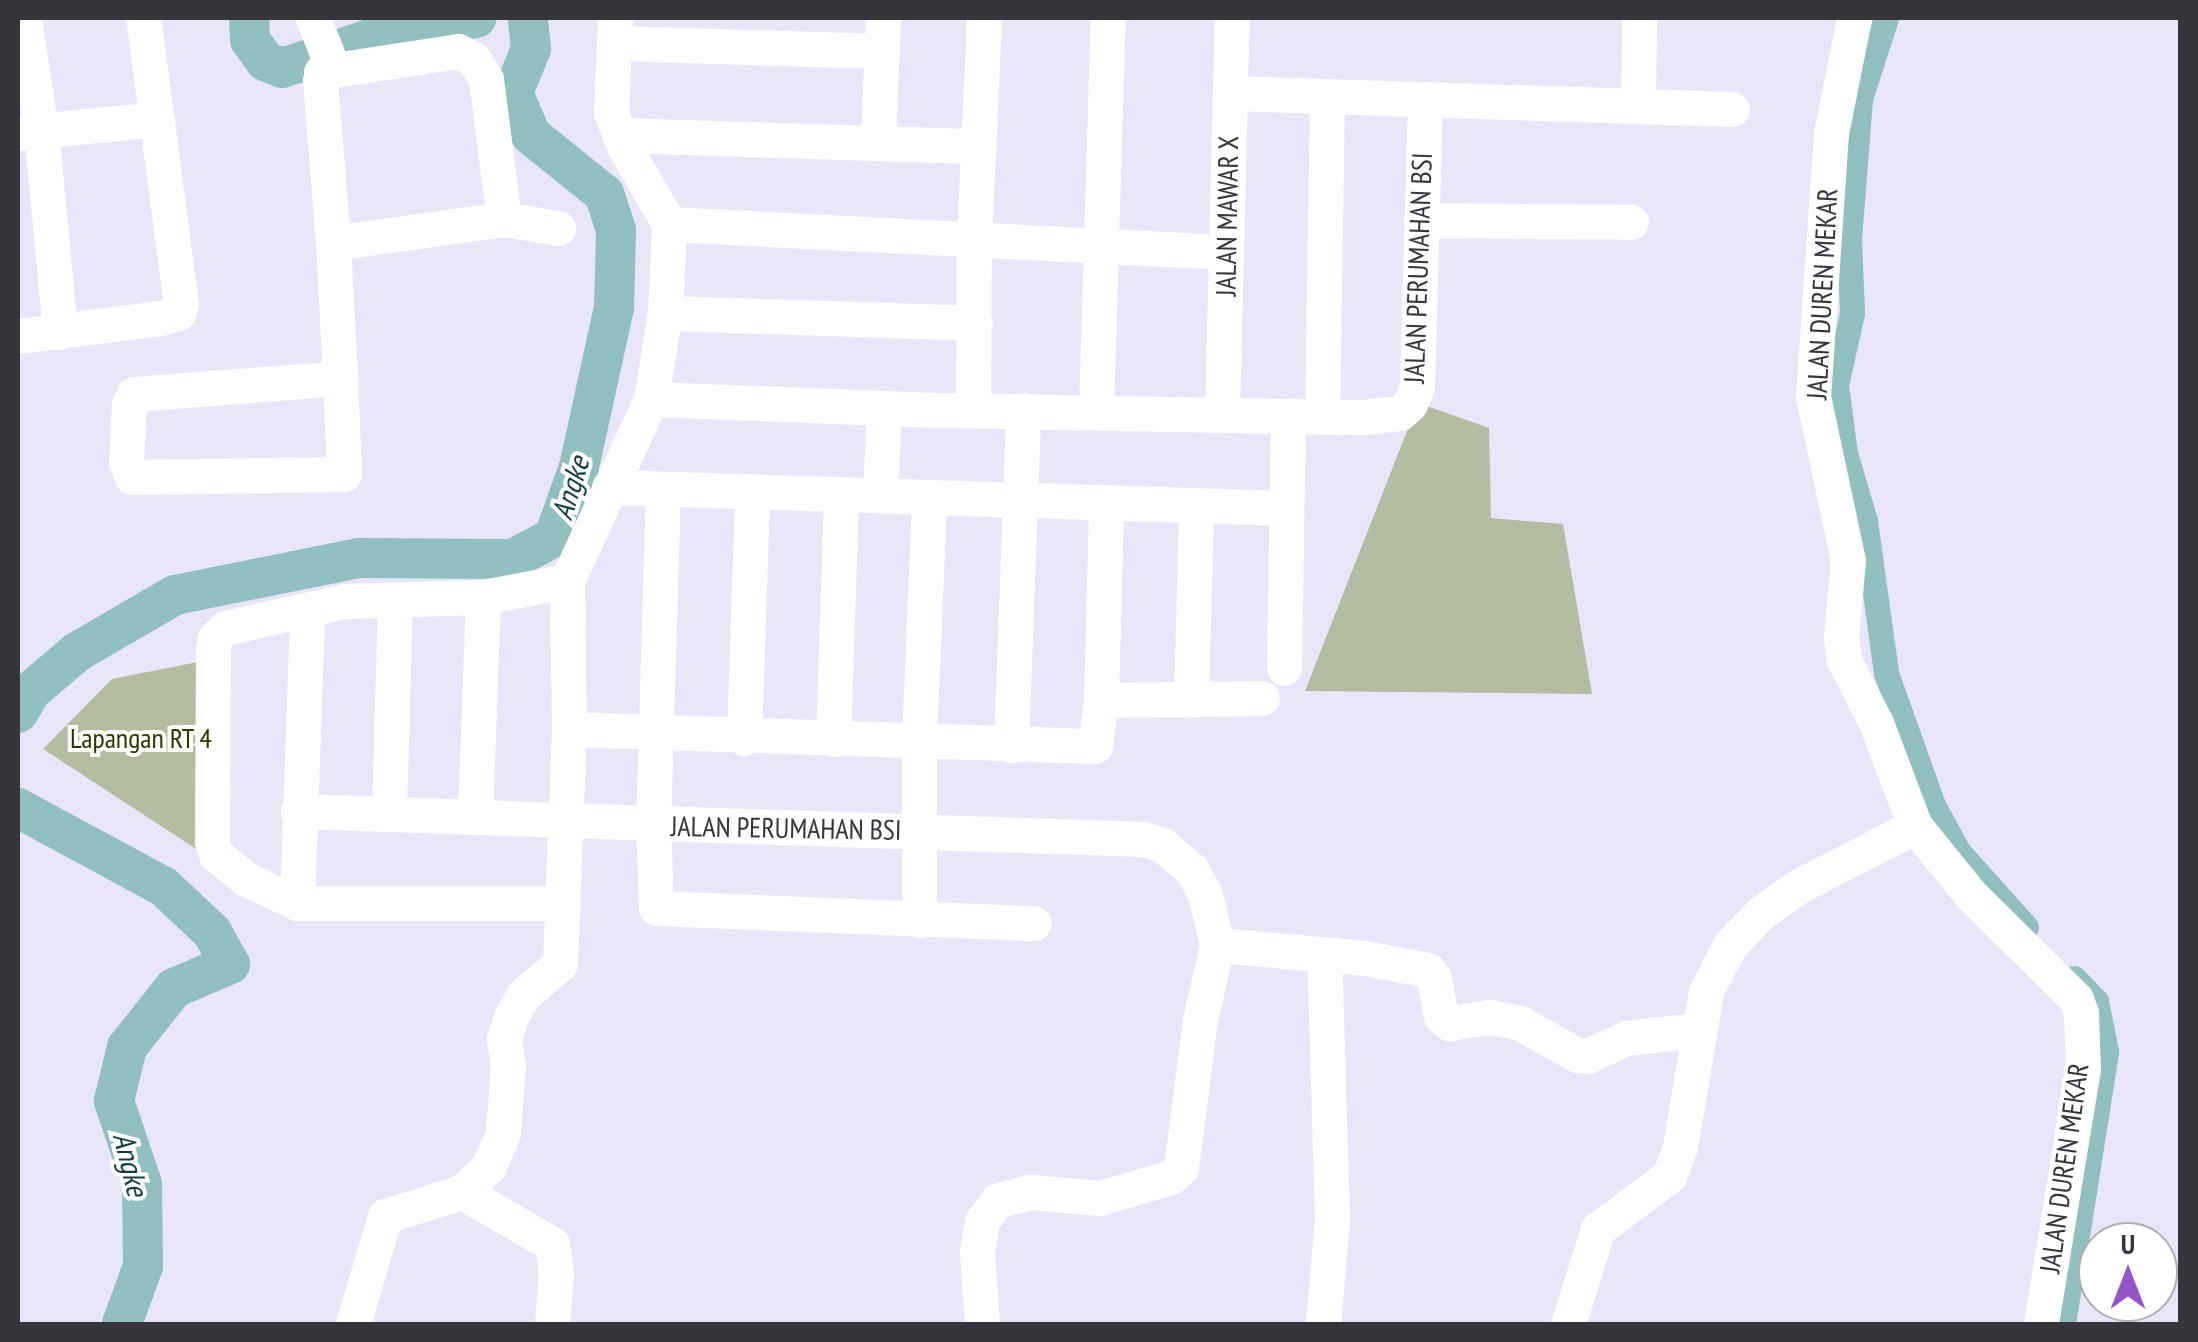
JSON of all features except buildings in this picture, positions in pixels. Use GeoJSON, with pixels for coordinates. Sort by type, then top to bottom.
{"type":"FeatureCollection","features":[{"type":"Feature","properties":{"kind":"street"},"geometry":{"type":"LineString","coordinates":[[24,18],[29,132],[60,332]]}},
{"type":"Feature","properties":{"kind":"street"},"geometry":{"type":"LineString","coordinates":[[18,336],[161,318],[178,313],[182,305],[143,18]]}},
{"type":"Feature","properties":{"kind":"street"},"geometry":{"type":"LineString","coordinates":[[973,410],[974,240],[984,18]]}},
{"type":"Feature","properties":{"kind":"street"},"geometry":{"type":"LineString","coordinates":[[1096,411],[1108,18]]}},
{"type":"Feature","properties":{"kind":"street","name":"JALAN MAWAR X"},"geometry":{"type":"LineString","coordinates":[[1222,414],[1232,18]]}},
{"type":"Feature","properties":{"kind":"street"},"geometry":{"type":"LineString","coordinates":[[1638,106],[1639,18]]}},
{"type":"Feature","properties":{"kind":"street","name":"JALAN DUREN MEKAR"},"geometry":{"type":"LineString","coordinates":[[1854,18],[1831,134],[1813,396],[1848,560],[1841,637],[1844,660],[1876,723],[1915,826],[1970,894],[2076,999],[2083,1069],[2041,1324]]}},
{"type":"Feature","properties":{"kind":"street"},"geometry":{"type":"LineString","coordinates":[[353,1324],[385,1216],[462,1192],[489,1166],[503,1133],[508,1065],[504,1040],[523,996],[560,964],[569,730],[567,580],[652,399],[664,314],[669,224],[618,134],[611,113],[615,30],[883,34],[878,141]]}},
{"type":"Feature","properties":{"kind":"street"},"geometry":{"type":"LineString","coordinates":[[340,378],[134,394],[129,404],[126,462],[132,476],[344,474],[340,378],[333,244],[321,45],[458,51],[473,59],[486,79],[504,219]]}},
{"type":"Feature","properties":{"kind":"street"},"geometry":{"type":"LineString","coordinates":[[1230,93],[1732,109]]}},
{"type":"Feature","properties":{"kind":"street"},"geometry":{"type":"LineString","coordinates":[[1284,668],[1286,508],[1305,416],[1327,96]]}},
{"type":"Feature","properties":{"kind":"street","name":"JALAN PERUMAHAN BSI"},"geometry":{"type":"LineString","coordinates":[[652,399],[973,410],[1305,416],[1400,413],[1410,404],[1417,387],[1425,99]]}},
{"type":"Feature","properties":{"kind":"street"},"geometry":{"type":"LineString","coordinates":[[29,132],[156,120]]}},
{"type":"Feature","properties":{"kind":"street"},"geometry":{"type":"LineString","coordinates":[[618,134],[978,146]]}},
{"type":"Feature","properties":{"kind":"street"},"geometry":{"type":"LineString","coordinates":[[333,244],[504,219],[558,228]]}},
{"type":"Feature","properties":{"kind":"street"},"geometry":{"type":"LineString","coordinates":[[1420,220],[1631,222]]}},
{"type":"Feature","properties":{"kind":"street"},"geometry":{"type":"LineString","coordinates":[[669,224],[1226,252]]}},
{"type":"Feature","properties":{"kind":"street"},"geometry":{"type":"LineString","coordinates":[[664,314],[975,322]]}},
{"type":"Feature","properties":{"kind":"street"},"geometry":{"type":"LineString","coordinates":[[880,496],[884,408]]}},
{"type":"Feature","properties":{"kind":"street"},"geometry":{"type":"LineString","coordinates":[[1011,745],[1023,410]]}},
{"type":"Feature","properties":{"kind":"street"},"geometry":{"type":"LineString","coordinates":[[609,487],[1286,508]]}},
{"type":"Feature","properties":{"kind":"street","name":"JALAN PERUMAHAN BSI"},"geometry":{"type":"LineString","coordinates":[[664,489],[653,826],[656,908],[1034,923]]}},
{"type":"Feature","properties":{"kind":"street"},"geometry":{"type":"LineString","coordinates":[[744,738],[752,492]]}},
{"type":"Feature","properties":{"kind":"street"},"geometry":{"type":"LineString","coordinates":[[833,739],[841,495]]}},
{"type":"Feature","properties":{"kind":"street","name":"JALAN PERUMAHAN BSI"},"geometry":{"type":"LineString","coordinates":[[918,920],[918,740],[929,498]]}},
{"type":"Feature","properties":{"kind":"street"},"geometry":{"type":"LineString","coordinates":[[569,730],[1094,746],[1101,700],[1106,504]]}},
{"type":"Feature","properties":{"kind":"street"},"geometry":{"type":"LineString","coordinates":[[1191,700],[1196,507]]}},
{"type":"Feature","properties":{"kind":"street"},"geometry":{"type":"LineString","coordinates":[[563,904],[297,903],[254,885],[216,855],[212,842],[213,649],[214,638],[225,628],[307,612],[345,600],[483,597],[567,580]]}},
{"type":"Feature","properties":{"kind":"street"},"geometry":{"type":"LineString","coordinates":[[476,816],[483,597]]}},
{"type":"Feature","properties":{"kind":"street"},"geometry":{"type":"LineString","coordinates":[[390,813],[395,601]]}},
{"type":"Feature","properties":{"kind":"street"},"geometry":{"type":"LineString","coordinates":[[297,903],[307,612]]}},
{"type":"Feature","properties":{"kind":"street"},"geometry":{"type":"LineString","coordinates":[[1101,700],[1262,698]]}},
{"type":"Feature","properties":{"kind":"street","name":"JALAN PERUMAHAN BSI"},"geometry":{"type":"LineString","coordinates":[[298,811],[653,826],[918,830],[1143,839],[1161,844],[1178,856],[1199,882],[1217,945]]}},
{"type":"Feature","properties":{"kind":"street"},"geometry":{"type":"LineString","coordinates":[[1568,1324],[1598,1229],[1668,1176],[1680,1147],[1697,1030],[1714,970],[1730,945],[1762,912],[1800,886],[1915,826]]}},
{"type":"Feature","properties":{"kind":"street"},"geometry":{"type":"LineString","coordinates":[[982,1324],[977,1252],[982,1222],[998,1200],[1030,1192],[1100,1198],[1171,1177],[1181,1168],[1200,1020],[1217,945],[1324,954],[1428,970],[1434,978],[1440,1016],[1448,1022],[1490,1017],[1520,1022],[1577,1054],[1588,1056],[1626,1038],[1697,1030]]}},
{"type":"Feature","properties":{"kind":"street"},"geometry":{"type":"LineString","coordinates":[[1323,1324],[1332,1218],[1324,954]]}},
{"type":"Feature","properties":{"kind":"street"},"geometry":{"type":"LineString","coordinates":[[462,1192],[552,1244],[556,1272],[552,1324]]}},
{"type":"Feature","properties":{"kind":"green space"},"geometry":{"type":"Polygon","coordinates":[[[1418,403],[1489,428],[1491,518],[1563,524],[1592,694],[1305,691],[1418,403]]]}},
{"type":"Feature","properties":{"kind":"green space","name":"Lapangan RT 4"},"geometry":{"type":"Polygon","coordinates":[[[203,661],[207,856],[43,749],[112,679],[203,661]]]}},
{"type":"Feature","properties":{"kind":"waterway","name":"Angke"},"geometry":{"type":"LineString","coordinates":[[249,18],[250,40],[265,61],[282,68],[382,35],[476,18]]}},
{"type":"Feature","properties":{"kind":"waterway","name":"Angke"},"geometry":{"type":"LineString","coordinates":[[18,713],[31,691],[77,652],[175,595],[359,558],[513,559],[554,537],[579,467],[614,308],[616,230],[604,194],[531,135],[513,93],[531,49],[528,18]]}},
{"type":"Feature","properties":{"kind":"waterway"},"geometry":{"type":"LineString","coordinates":[[1886,18],[1860,99],[1849,240],[1852,313],[1836,385],[1845,453],[1865,521],[1886,673],[1933,805],[1958,851],[2026,927]]}},
{"type":"Feature","properties":{"kind":"waterway","name":"Angke"},"geometry":{"type":"LineString","coordinates":[[18,808],[164,887],[212,932],[230,964],[174,988],[127,1047],[114,1101],[142,1184],[143,1266],[122,1324]]}},
{"type":"Feature","properties":{"kind":"waterway"},"geometry":{"type":"LineString","coordinates":[[2063,1324],[2106,1051],[2096,1001],[2074,978]]}}]}
